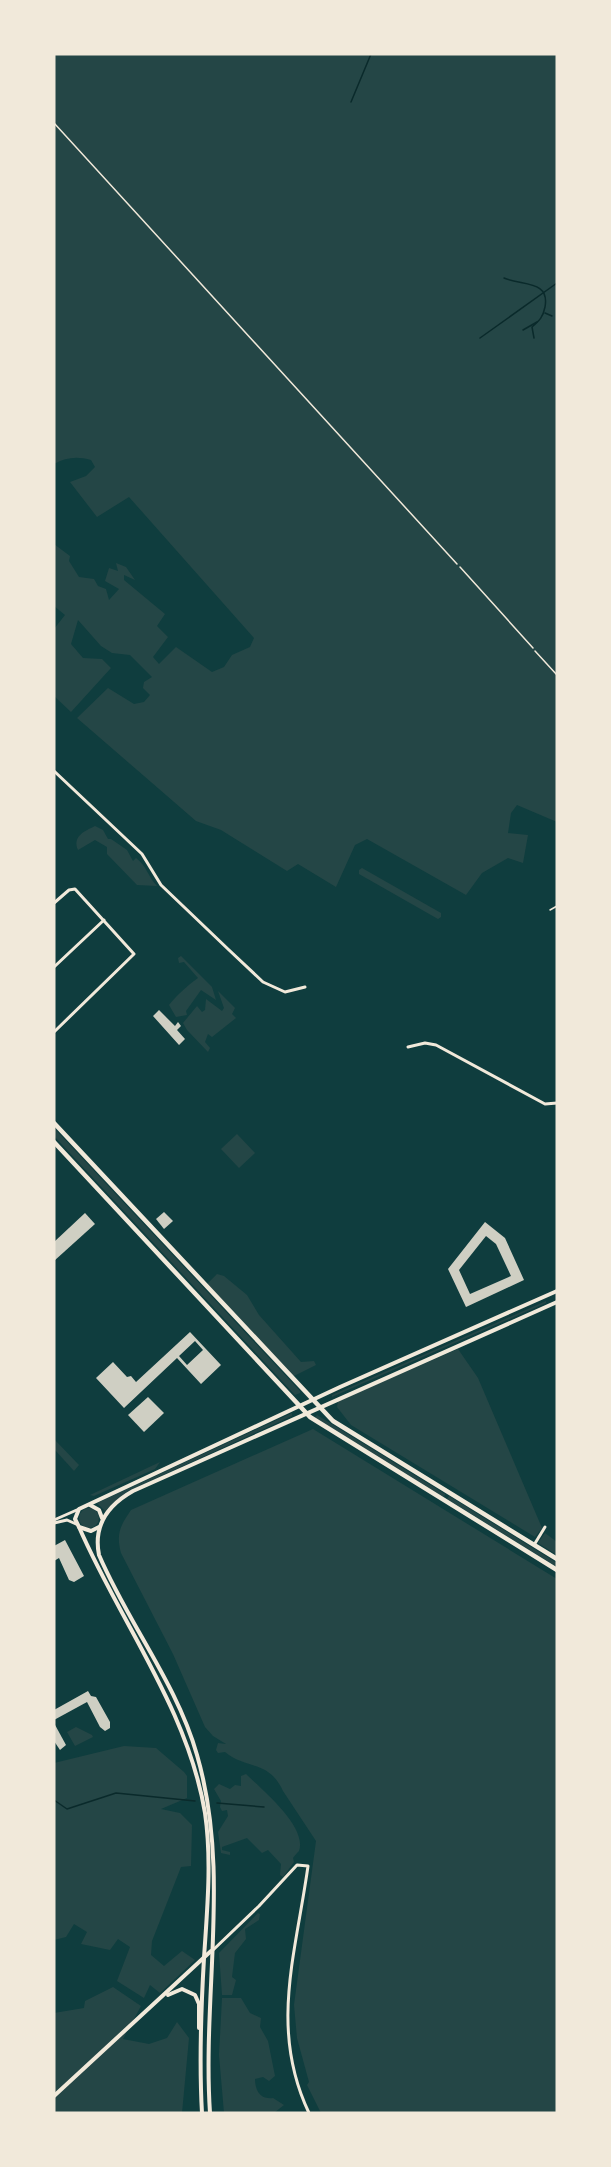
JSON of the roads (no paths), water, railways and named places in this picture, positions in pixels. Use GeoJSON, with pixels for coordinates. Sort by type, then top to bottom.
{"type":"FeatureCollection","features":[{"type":"Feature","properties":{"kind":"main road"},"geometry":{"type":"LineString","coordinates":[[54,1123],[319,1407],[341,1427],[557,1559]]}},
{"type":"Feature","properties":{"kind":"main road"},"geometry":{"type":"LineString","coordinates":[[54,1142],[306,1413],[443,1501],[557,1570]]}},
{"type":"Feature","properties":{"kind":"main road"},"geometry":{"type":"LineString","coordinates":[[202,2113],[201,2049],[207,1837],[204,1808],[192,1762],[176,1718],[97,1568],[78,1526],[79,1509],[313,1400],[557,1292]]}},
{"type":"Feature","properties":{"kind":"main road"},"geometry":{"type":"LineString","coordinates":[[210,2113],[215,1858],[212,1814],[197,1752],[183,1718],[103,1565],[97,1545],[102,1518],[119,1500],[133,1491],[557,1302]]}},
{"type":"Feature","properties":{"kind":"main road"},"geometry":{"type":"LineString","coordinates":[[443,1501],[448,1492]]}},
{"type":"Feature","properties":{"kind":"main road"},"geometry":{"type":"LineString","coordinates":[[87,1505],[96,1507],[102,1518]]}},
{"type":"Feature","properties":{"kind":"main road"},"geometry":{"type":"LineString","coordinates":[[78,1526],[91,1532],[99,1527]]}},
{"type":"Feature","properties":{"kind":"main road"},"geometry":{"type":"LineString","coordinates":[[54,2096],[212,1951]]}},
{"type":"Feature","properties":{"kind":"main road"},"geometry":{"type":"LineString","coordinates":[[157,2002],[182,1989],[196,1996],[201,2049]]}},
{"type":"Feature","properties":{"kind":"street"},"geometry":{"type":"LineString","coordinates":[[54,771],[146,857],[161,885],[263,982],[285,992],[305,987]]}},
{"type":"Feature","properties":{"kind":"street"},"geometry":{"type":"LineString","coordinates":[[54,903],[71,888],[134,954],[54,1032]]}},
{"type":"Feature","properties":{"kind":"street"},"geometry":{"type":"LineString","coordinates":[[54,967],[104,920]]}},
{"type":"Feature","properties":{"kind":"street"},"geometry":{"type":"LineString","coordinates":[[408,1047],[431,1043],[545,1104],[557,1103]]}},
{"type":"Feature","properties":{"kind":"street"},"geometry":{"type":"LineString","coordinates":[[54,1521],[79,1509]]}},
{"type":"Feature","properties":{"kind":"street"},"geometry":{"type":"LineString","coordinates":[[54,1521],[67,1520],[78,1526]]}},
{"type":"Feature","properties":{"kind":"street"},"geometry":{"type":"LineString","coordinates":[[534,1545],[545,1527]]}},
{"type":"Feature","properties":{"kind":"street"},"geometry":{"type":"LineString","coordinates":[[212,1951],[297,1865],[308,1866],[286,2003],[288,2044],[298,2088],[309,2113]]}},
{"type":"Feature","properties":{"kind":"lane"},"geometry":{"type":"LineString","coordinates":[[460,567],[533,648]]}},
{"type":"Feature","properties":{"kind":"waterway"},"geometry":{"type":"LineString","coordinates":[[351,102],[371,54]]}},
{"type":"Feature","properties":{"kind":"waterway"},"geometry":{"type":"LineString","coordinates":[[504,278],[533,285],[543,292],[545,307],[541,318],[532,327],[534,338]]}},
{"type":"Feature","properties":{"kind":"waterway"},"geometry":{"type":"LineString","coordinates":[[480,338],[557,283]]}},
{"type":"Feature","properties":{"kind":"waterway"},"geometry":{"type":"LineString","coordinates":[[545,313],[552,316]]}},
{"type":"Feature","properties":{"kind":"waterway"},"geometry":{"type":"LineString","coordinates":[[523,330],[537,322]]}},
{"type":"Feature","properties":{"kind":"waterway"},"geometry":{"type":"LineString","coordinates":[[54,1800],[67,1809],[116,1793],[195,1801]]}},
{"type":"Feature","properties":{"kind":"waterway"},"geometry":{"type":"LineString","coordinates":[[217,1803],[264,1807]]}}]}
